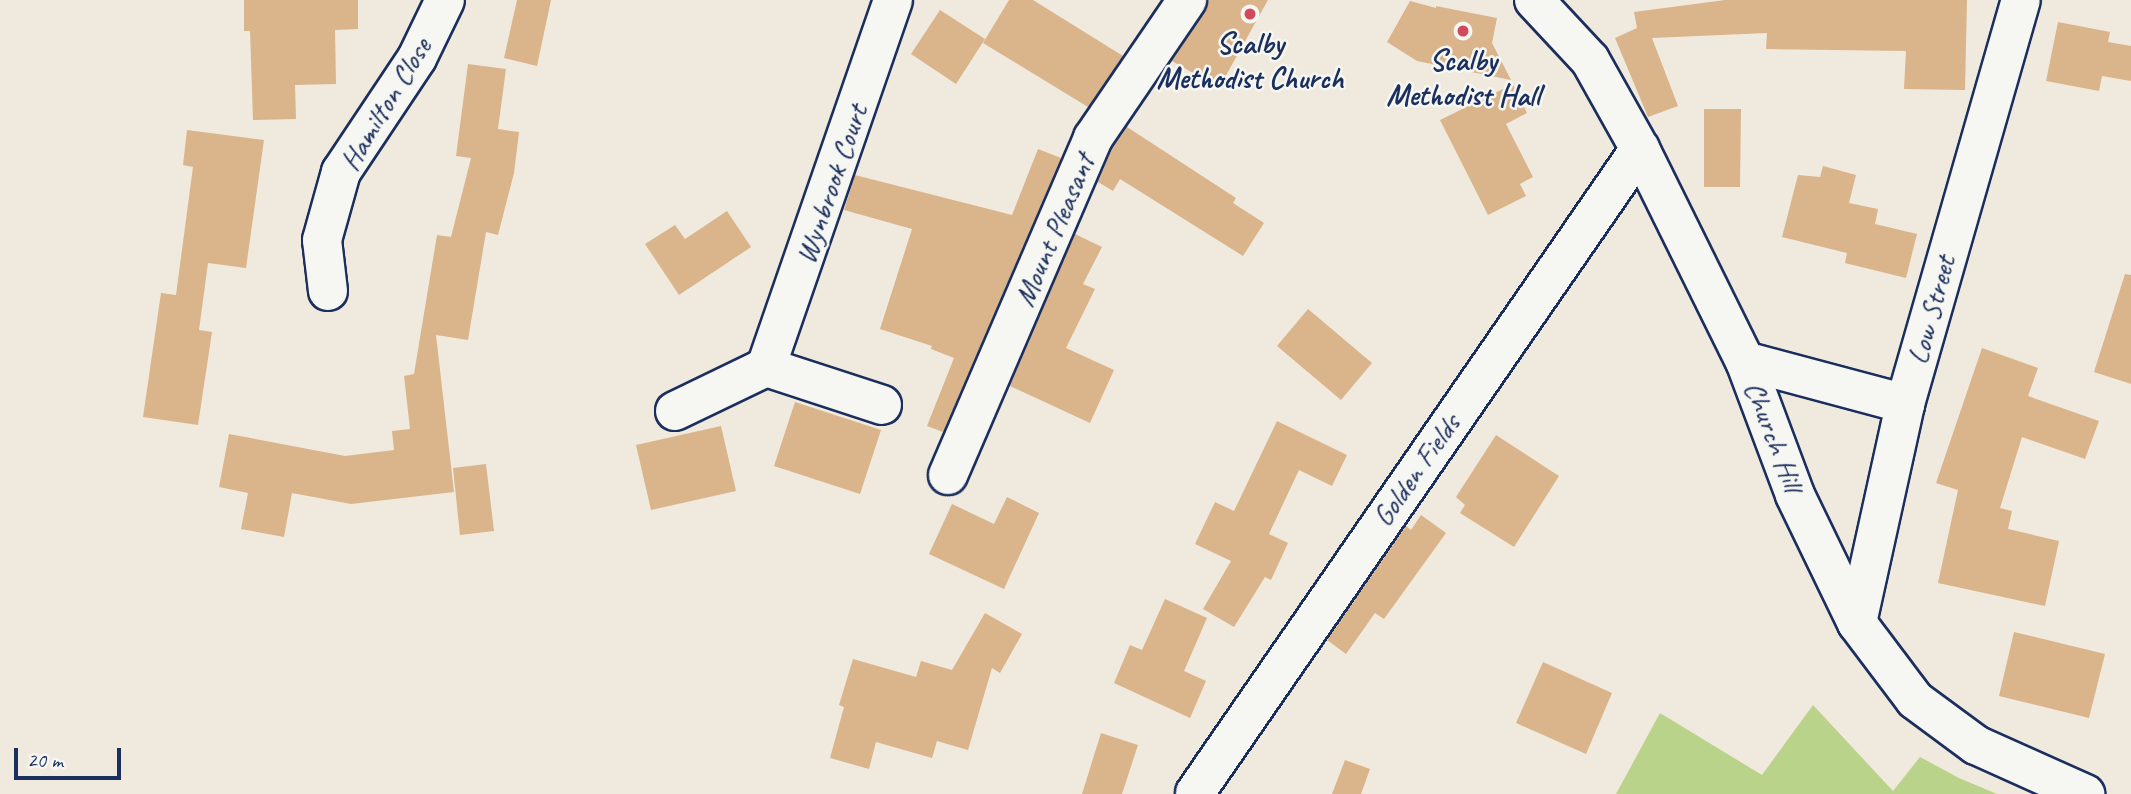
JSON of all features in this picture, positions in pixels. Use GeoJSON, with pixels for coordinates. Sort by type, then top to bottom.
{"type":"FeatureCollection","features":[{"type":"Feature","properties":{"kind":"street","name":"Hamilton Close"},"geometry":{"type":"LineString","coordinates":[[328,291],[322,240],[341,172],[417,58],[445,0]]}},
{"type":"Feature","properties":{"kind":"street","name":"Wynbrook Court"},"geometry":{"type":"LineString","coordinates":[[766,368],[893,0]]}},
{"type":"Feature","properties":{"kind":"street","name":"Mount Pleasant"},"geometry":{"type":"LineString","coordinates":[[948,475],[1093,138],[1187,0]]}},
{"type":"Feature","properties":{"kind":"street","name":"Low Street"},"geometry":{"type":"LineString","coordinates":[[1857,623],[1905,404],[2021,0]]}},
{"type":"Feature","properties":{"kind":"street","name":"Church Hill"},"geometry":{"type":"LineString","coordinates":[[1539,1],[1590,60],[1640,149],[1745,361],[1795,495],[1857,623],[1915,700],[1976,745],[2085,794]]}},
{"type":"Feature","properties":{"kind":"street","name":"Golden Fields"},"geometry":{"type":"LineString","coordinates":[[1195,793],[1349,566],[1640,149]]}},
{"type":"Feature","properties":{"kind":"street"},"geometry":{"type":"LineString","coordinates":[[1745,361],[1905,404]]}},
{"type":"Feature","properties":{"kind":"street"},"geometry":{"type":"LineString","coordinates":[[675,411],[766,368],[882,405]]}},
{"type":"Feature","properties":{"kind":"green space"},"geometry":{"type":"Polygon","coordinates":[[[1813,705],[1893,791],[1920,757],[1997,794],[1616,794],[1660,713],[1762,775],[1813,705]]]}},
{"type":"Feature","properties":{"kind":"building"},"geometry":{"type":"Polygon","coordinates":[[[244,0],[358,0],[358,29],[335,30],[336,84],[295,85],[296,119],[253,120],[250,31],[244,31],[244,0]]]}},
{"type":"Feature","properties":{"kind":"building"},"geometry":{"type":"Polygon","coordinates":[[[517,0],[551,0],[537,66],[504,58],[517,0]]]}},
{"type":"Feature","properties":{"kind":"building"},"geometry":{"type":"Polygon","coordinates":[[[1009,0],[1033,0],[1123,56],[1088,107],[983,43],[1009,0]]]}},
{"type":"Feature","properties":{"kind":"building"},"geometry":{"type":"Polygon","coordinates":[[[1209,0],[1268,0],[1219,88],[1172,61],[1205,12],[1209,0]]]}},
{"type":"Feature","properties":{"kind":"building"},"geometry":{"type":"Polygon","coordinates":[[[1725,0],[1967,0],[1965,90],[1904,89],[1906,51],[1766,49],[1767,33],[1652,38],[1678,106],[1648,117],[1615,38],[1637,28],[1634,12],[1725,0]]]}},
{"type":"Feature","properties":{"kind":"building"},"geometry":{"type":"Polygon","coordinates":[[[1410,1],[1497,18],[1492,43],[1511,80],[1417,61],[1387,42],[1410,1]]]}},
{"type":"Feature","properties":{"kind":"building"},"geometry":{"type":"Polygon","coordinates":[[[940,10],[985,39],[956,84],[911,54],[940,10]]]}},
{"type":"Feature","properties":{"kind":"building"},"geometry":{"type":"Polygon","coordinates":[[[2058,22],[2110,32],[2108,42],[2131,46],[2131,81],[2102,76],[2099,91],[2046,81],[2058,22]]]}},
{"type":"Feature","properties":{"kind":"building"},"geometry":{"type":"Polygon","coordinates":[[[468,64],[506,69],[498,129],[519,132],[514,173],[498,235],[486,232],[468,340],[436,335],[454,492],[351,504],[292,493],[284,537],[241,529],[248,493],[219,487],[229,434],[345,456],[394,450],[392,431],[410,429],[404,376],[414,374],[437,235],[451,237],[471,158],[456,156],[468,64]]]}},
{"type":"Feature","properties":{"kind":"building"},"geometry":{"type":"Polygon","coordinates":[[[1513,84],[1527,113],[1506,124],[1533,177],[1520,184],[1526,196],[1488,215],[1440,120],[1513,84]]]}},
{"type":"Feature","properties":{"kind":"building"},"geometry":{"type":"Polygon","coordinates":[[[1704,109],[1741,109],[1740,187],[1704,187],[1704,109]]]}},
{"type":"Feature","properties":{"kind":"building"},"geometry":{"type":"Polygon","coordinates":[[[1127,127],[1236,198],[1233,203],[1264,223],[1243,256],[1120,179],[1113,191],[1098,182],[1112,149],[1127,127]]]}},
{"type":"Feature","properties":{"kind":"building"},"geometry":{"type":"Polygon","coordinates":[[[187,130],[264,140],[246,268],[208,263],[199,330],[212,332],[198,425],[143,417],[161,293],[176,295],[193,167],[183,165],[187,130]]]}},
{"type":"Feature","properties":{"kind":"building"},"geometry":{"type":"Polygon","coordinates":[[[1038,149],[1061,158],[943,432],[927,426],[954,358],[931,349],[932,346],[880,329],[912,229],[844,210],[855,175],[1012,215],[1038,149]]]}},
{"type":"Feature","properties":{"kind":"building"},"geometry":{"type":"Polygon","coordinates":[[[1823,166],[1856,175],[1849,203],[1878,209],[1875,224],[1917,234],[1906,278],[1845,263],[1847,253],[1782,237],[1798,175],[1820,177],[1823,166]]]}},
{"type":"Feature","properties":{"kind":"building"},"geometry":{"type":"Polygon","coordinates":[[[727,211],[751,247],[679,295],[645,244],[675,225],[685,239],[727,211]]]}},
{"type":"Feature","properties":{"kind":"building"},"geometry":{"type":"Polygon","coordinates":[[[1075,234],[1102,247],[1083,284],[1095,289],[1066,348],[1114,370],[1090,423],[1010,386],[1075,234]]]}},
{"type":"Feature","properties":{"kind":"building"},"geometry":{"type":"Polygon","coordinates":[[[2125,274],[2131,275],[2131,384],[2094,372],[2125,274]]]}},
{"type":"Feature","properties":{"kind":"building"},"geometry":{"type":"Polygon","coordinates":[[[1308,309],[1372,363],[1341,400],[1277,346],[1308,309]]]}},
{"type":"Feature","properties":{"kind":"building"},"geometry":{"type":"Polygon","coordinates":[[[1982,348],[2038,368],[2028,396],[2099,421],[2085,459],[2022,437],[2000,508],[2012,511],[2008,529],[2059,541],[2045,606],[1938,583],[1958,490],[1936,483],[1982,348]]]}},
{"type":"Feature","properties":{"kind":"building"},"geometry":{"type":"Polygon","coordinates":[[[795,402],[881,430],[860,494],[774,466],[795,402]]]}},
{"type":"Feature","properties":{"kind":"building"},"geometry":{"type":"Polygon","coordinates":[[[1277,421],[1347,455],[1332,486],[1299,470],[1269,534],[1288,543],[1271,580],[1265,577],[1234,627],[1203,609],[1231,561],[1195,544],[1215,502],[1234,511],[1277,421]]]}},
{"type":"Feature","properties":{"kind":"building"},"geometry":{"type":"Polygon","coordinates":[[[721,426],[736,491],[651,510],[636,445],[721,426]]]}},
{"type":"Feature","properties":{"kind":"building"},"geometry":{"type":"Polygon","coordinates":[[[1496,435],[1559,476],[1514,547],[1460,513],[1465,505],[1456,497],[1496,435]]]}},
{"type":"Feature","properties":{"kind":"building"},"geometry":{"type":"Polygon","coordinates":[[[486,464],[494,531],[460,535],[453,468],[486,464]]]}},
{"type":"Feature","properties":{"kind":"building"},"geometry":{"type":"Polygon","coordinates":[[[1007,497],[1039,513],[1004,589],[929,554],[952,504],[994,524],[1007,497]]]}},
{"type":"Feature","properties":{"kind":"building"},"geometry":{"type":"Polygon","coordinates":[[[1421,515],[1446,533],[1384,619],[1375,613],[1346,654],[1327,640],[1406,526],[1411,530],[1421,515]]]}},
{"type":"Feature","properties":{"kind":"building"},"geometry":{"type":"Polygon","coordinates":[[[1165,599],[1207,618],[1184,671],[1206,681],[1190,718],[1114,683],[1130,645],[1142,650],[1165,599]]]}},
{"type":"Feature","properties":{"kind":"building"},"geometry":{"type":"Polygon","coordinates":[[[985,613],[1022,634],[1000,673],[992,668],[968,750],[937,741],[932,758],[876,742],[869,769],[830,758],[844,707],[839,705],[853,659],[916,677],[921,661],[952,670],[985,613]]]}},
{"type":"Feature","properties":{"kind":"building"},"geometry":{"type":"Polygon","coordinates":[[[2014,632],[2105,654],[2089,718],[1999,696],[2014,632]]]}},
{"type":"Feature","properties":{"kind":"building"},"geometry":{"type":"Polygon","coordinates":[[[1543,662],[1612,693],[1586,754],[1516,723],[1543,662]]]}},
{"type":"Feature","properties":{"kind":"building"},"geometry":{"type":"Polygon","coordinates":[[[1101,733],[1138,745],[1122,794],[1082,794],[1101,733]]]}},
{"type":"Feature","properties":{"kind":"building"},"geometry":{"type":"Polygon","coordinates":[[[1345,760],[1370,769],[1361,794],[1332,794],[1345,760]]]}},
{"type":"Feature","properties":{"kind":"place","name":"Scalby Methodist Church"},"geometry":{"type":"Point","coordinates":[1250,14]}},
{"type":"Feature","properties":{"kind":"place","name":"Scalby Methodist Hall"},"geometry":{"type":"Point","coordinates":[1463,31]}}]}
